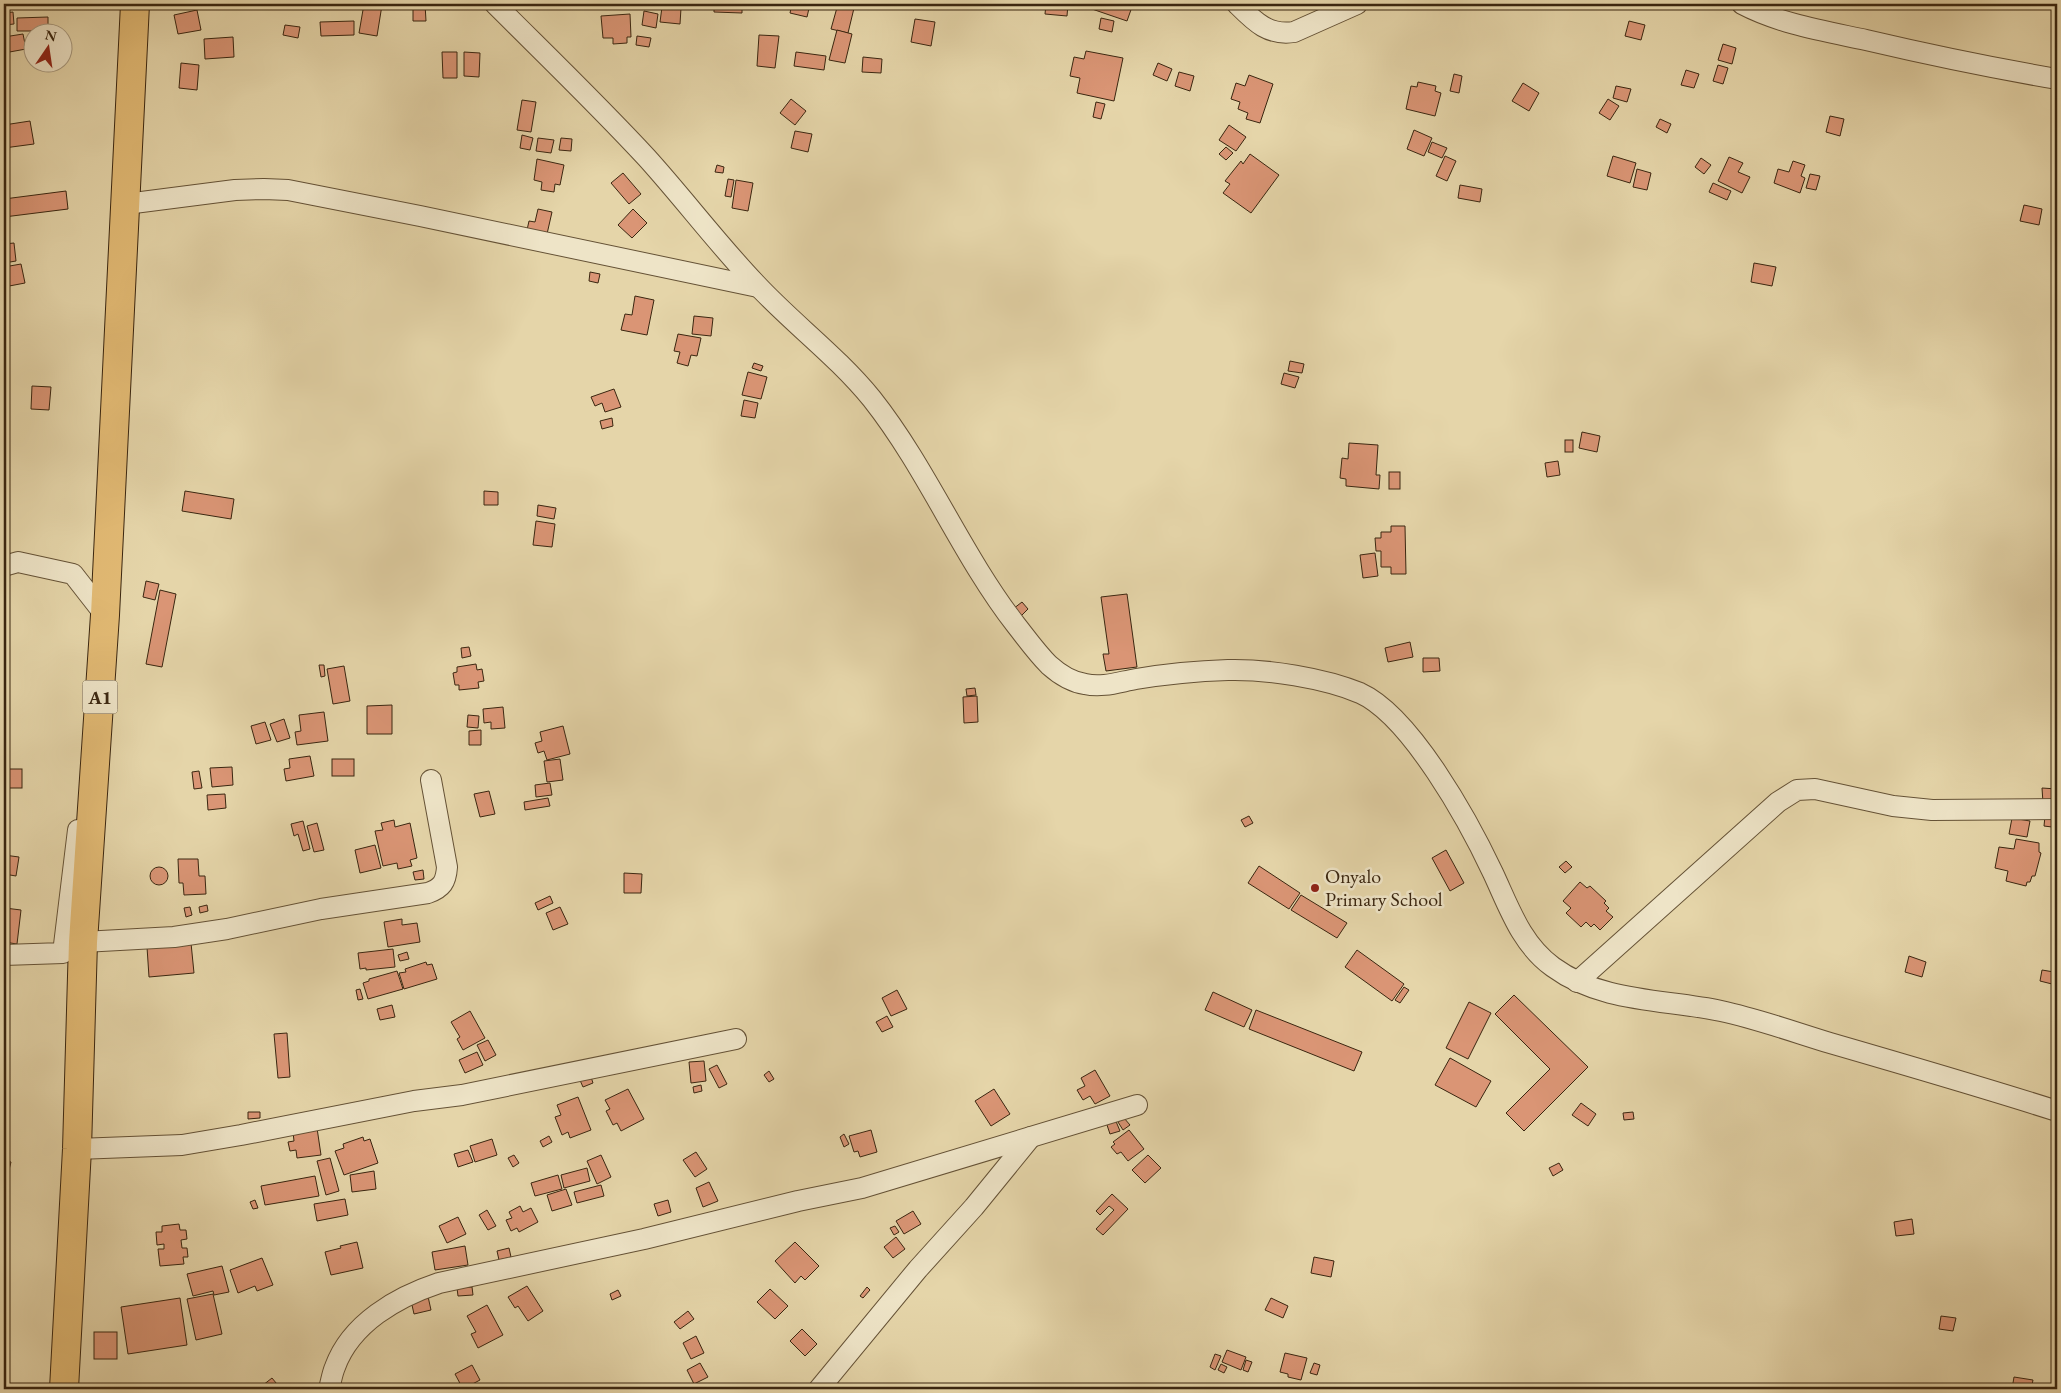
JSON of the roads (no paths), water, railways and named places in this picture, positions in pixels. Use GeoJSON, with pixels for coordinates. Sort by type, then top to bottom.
{"type":"FeatureCollection","features":[{"type":"Feature","properties":{"kind":"highway","name":"A1"},"geometry":{"type":"LineString","coordinates":[[64,1389],[77,1149],[83,942],[105,615],[135,4]]}},
{"type":"Feature","properties":{"kind":"street"},"geometry":{"type":"LineString","coordinates":[[495,4],[647,158],[758,287],[834,356],[888,420],[913,457],[980,574],[1038,653],[1052,667],[1079,684],[1098,686],[1185,673],[1255,670],[1336,685],[1361,694],[1381,705],[1426,756],[1462,814],[1526,940],[1554,968],[1577,982],[1616,995],[1722,1011],[1953,1078],[2057,1112]]}},
{"type":"Feature","properties":{"kind":"street"},"geometry":{"type":"LineString","coordinates":[[1238,4],[1265,29],[1283,34],[1294,32],[1357,4]]}},
{"type":"Feature","properties":{"kind":"street"},"geometry":{"type":"LineString","coordinates":[[1742,4],[1766,15],[1815,29],[1953,60],[2057,79]]}},
{"type":"Feature","properties":{"kind":"street"},"geometry":{"type":"LineString","coordinates":[[126,204],[235,190],[288,190],[758,287]]}},
{"type":"Feature","properties":{"kind":"street"},"geometry":{"type":"LineString","coordinates":[[4,566],[18,562],[73,574],[105,615],[63,953],[4,955]]}},
{"type":"Feature","properties":{"kind":"street"},"geometry":{"type":"LineString","coordinates":[[83,942],[174,937],[227,929],[321,909],[428,893],[436,890],[443,885],[446,879],[446,867],[432,780]]}},
{"type":"Feature","properties":{"kind":"street"},"geometry":{"type":"LineString","coordinates":[[1577,982],[1778,802],[1797,790],[1815,789],[1893,806],[1932,810],[2057,809]]}},
{"type":"Feature","properties":{"kind":"street"},"geometry":{"type":"LineString","coordinates":[[77,1149],[182,1145],[231,1137],[414,1101],[462,1095],[736,1039]]}},
{"type":"Feature","properties":{"kind":"street"},"geometry":{"type":"LineString","coordinates":[[329,1389],[335,1367],[354,1335],[375,1315],[418,1290],[439,1283],[644,1239],[798,1201],[854,1190],[1137,1105]]}},
{"type":"Feature","properties":{"kind":"street"},"geometry":{"type":"LineString","coordinates":[[819,1389],[1031,1137]]}},
{"type":"Feature","properties":{"kind":"place","name":"Onyalo Primary School"},"geometry":{"type":"Point","coordinates":[1315,888]}}]}
